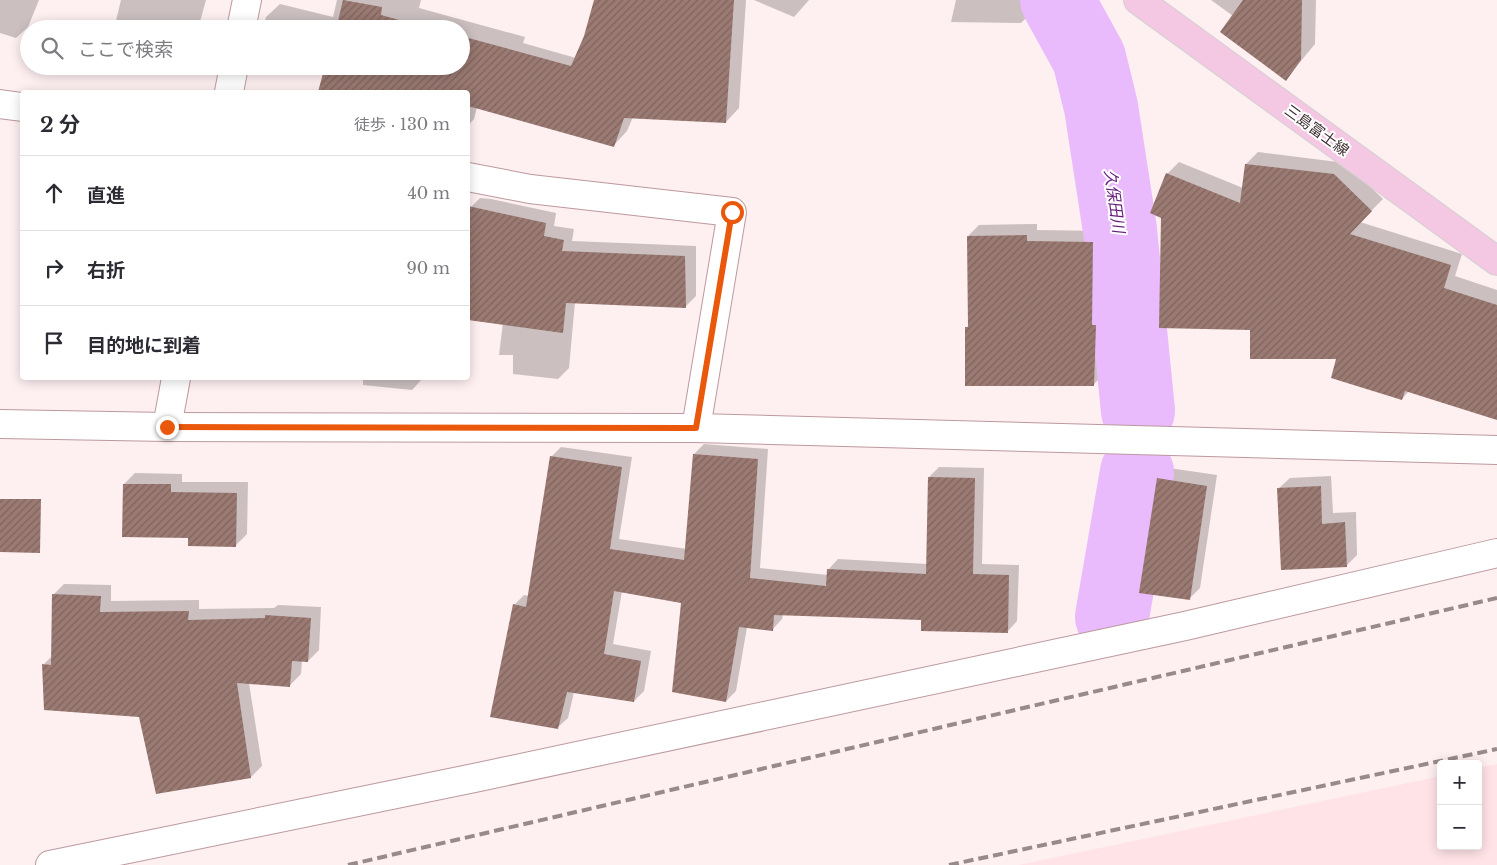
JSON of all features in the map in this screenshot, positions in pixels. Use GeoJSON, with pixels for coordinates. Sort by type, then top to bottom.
{"type":"FeatureCollection","features":[{"type":"Feature","properties":{"kind":"main road","name":"三島富士線"},"geometry":{"type":"LineString","coordinates":[[1138,0],[1497,261]]}},
{"type":"Feature","properties":{"kind":"street"},"geometry":{"type":"LineString","coordinates":[[243,20],[247,0]]}},
{"type":"Feature","properties":{"kind":"street"},"geometry":{"type":"LineString","coordinates":[[229,90],[232,75]]}},
{"type":"Feature","properties":{"kind":"street"},"geometry":{"type":"LineString","coordinates":[[0,104],[20,107]]}},
{"type":"Feature","properties":{"kind":"street"},"geometry":{"type":"LineString","coordinates":[[470,178],[530,189],[732,212],[696,428]]}},
{"type":"Feature","properties":{"kind":"street"},"geometry":{"type":"LineString","coordinates":[[167,427],[176,380]]}},
{"type":"Feature","properties":{"kind":"street"},"geometry":{"type":"LineString","coordinates":[[0,424],[167,427],[696,428],[1497,450]]}},
{"type":"Feature","properties":{"kind":"street"},"geometry":{"type":"LineString","coordinates":[[50,865],[479,777],[1184,626],[1497,553]]}},
{"type":"Feature","properties":{"kind":"shaded area"},"geometry":{"type":"Polygon","coordinates":[[[1497,764],[1497,865],[1019,865],[1437,777],[1437,850],[1482,850],[1482,767],[1497,764]]]}},
{"type":"Feature","properties":{"kind":"building"},"geometry":{"type":"Polygon","coordinates":[[[343,0],[382,7],[381,15],[399,20],[338,20],[343,0]]]}},
{"type":"Feature","properties":{"kind":"building"},"geometry":{"type":"Polygon","coordinates":[[[594,0],[734,0],[726,123],[624,118],[614,147],[470,107],[470,90],[319,90],[323,75],[470,75],[470,38],[571,66],[584,36],[594,0]]]}},
{"type":"Feature","properties":{"kind":"building"},"geometry":{"type":"Polygon","coordinates":[[[1243,0],[1302,0],[1301,60],[1286,81],[1220,32],[1243,0]]]}},
{"type":"Feature","properties":{"kind":"building"},"geometry":{"type":"Polygon","coordinates":[[[1245,164],[1334,174],[1372,211],[1350,234],[1451,265],[1444,288],[1497,305],[1497,420],[1405,391],[1402,400],[1331,378],[1336,359],[1250,359],[1250,330],[1159,328],[1161,218],[1150,213],[1166,173],[1240,203],[1245,164]]]}},
{"type":"Feature","properties":{"kind":"building"},"geometry":{"type":"Polygon","coordinates":[[[470,206],[546,223],[544,236],[564,240],[562,251],[685,256],[686,308],[566,303],[563,333],[470,320],[470,206]]]}},
{"type":"Feature","properties":{"kind":"building"},"geometry":{"type":"Polygon","coordinates":[[[1027,235],[1027,241],[1093,242],[1092,325],[1096,325],[1094,386],[965,386],[965,327],[968,327],[967,236],[1027,235]]]}},
{"type":"Feature","properties":{"kind":"building"},"geometry":{"type":"Polygon","coordinates":[[[693,454],[758,459],[750,578],[826,586],[827,569],[926,574],[928,477],[975,478],[973,574],[1009,575],[1008,633],[921,631],[921,620],[774,615],[773,631],[739,627],[726,702],[672,692],[681,603],[614,591],[604,654],[641,661],[634,702],[567,692],[558,729],[490,717],[513,604],[526,607],[550,456],[622,467],[610,549],[684,560],[693,454]]]}},
{"type":"Feature","properties":{"kind":"building"},"geometry":{"type":"Polygon","coordinates":[[[1157,478],[1207,486],[1190,600],[1139,593],[1157,478]]]}},
{"type":"Feature","properties":{"kind":"building"},"geometry":{"type":"Polygon","coordinates":[[[123,484],[171,484],[171,492],[237,493],[236,547],[188,546],[188,538],[122,537],[123,484]]]}},
{"type":"Feature","properties":{"kind":"building"},"geometry":{"type":"Polygon","coordinates":[[[1321,486],[1322,524],[1345,522],[1347,567],[1281,570],[1277,488],[1321,486]]]}},
{"type":"Feature","properties":{"kind":"building"},"geometry":{"type":"Polygon","coordinates":[[[0,499],[41,499],[40,553],[0,552],[0,499]]]}},
{"type":"Feature","properties":{"kind":"building"},"geometry":{"type":"Polygon","coordinates":[[[52,594],[101,596],[100,612],[189,611],[188,620],[265,618],[265,615],[311,618],[308,662],[292,661],[290,687],[237,683],[251,778],[156,794],[139,717],[44,710],[42,664],[51,665],[52,594]]]}},
{"type":"Feature","properties":{"kind":"waterway","name":"久保田川"},"geometry":{"type":"LineString","coordinates":[[1057,0],[1089,58],[1101,107],[1120,230],[1138,411]]}},
{"type":"Feature","properties":{"kind":"waterway","name":"久保田川"},"geometry":{"type":"LineString","coordinates":[[1112,617],[1137,472]]}},
{"type":"Feature","properties":{"kind":"railway"},"geometry":{"type":"LineString","coordinates":[[348,865],[1497,598]]}},
{"type":"Feature","properties":{"kind":"railway"},"geometry":{"type":"LineString","coordinates":[[949,865],[1497,749]]}},
{"type":"Feature","properties":{"kind":"route"},"geometry":{"type":"LineString","coordinates":[[167,427],[696,428],[732,212]]}}]}
